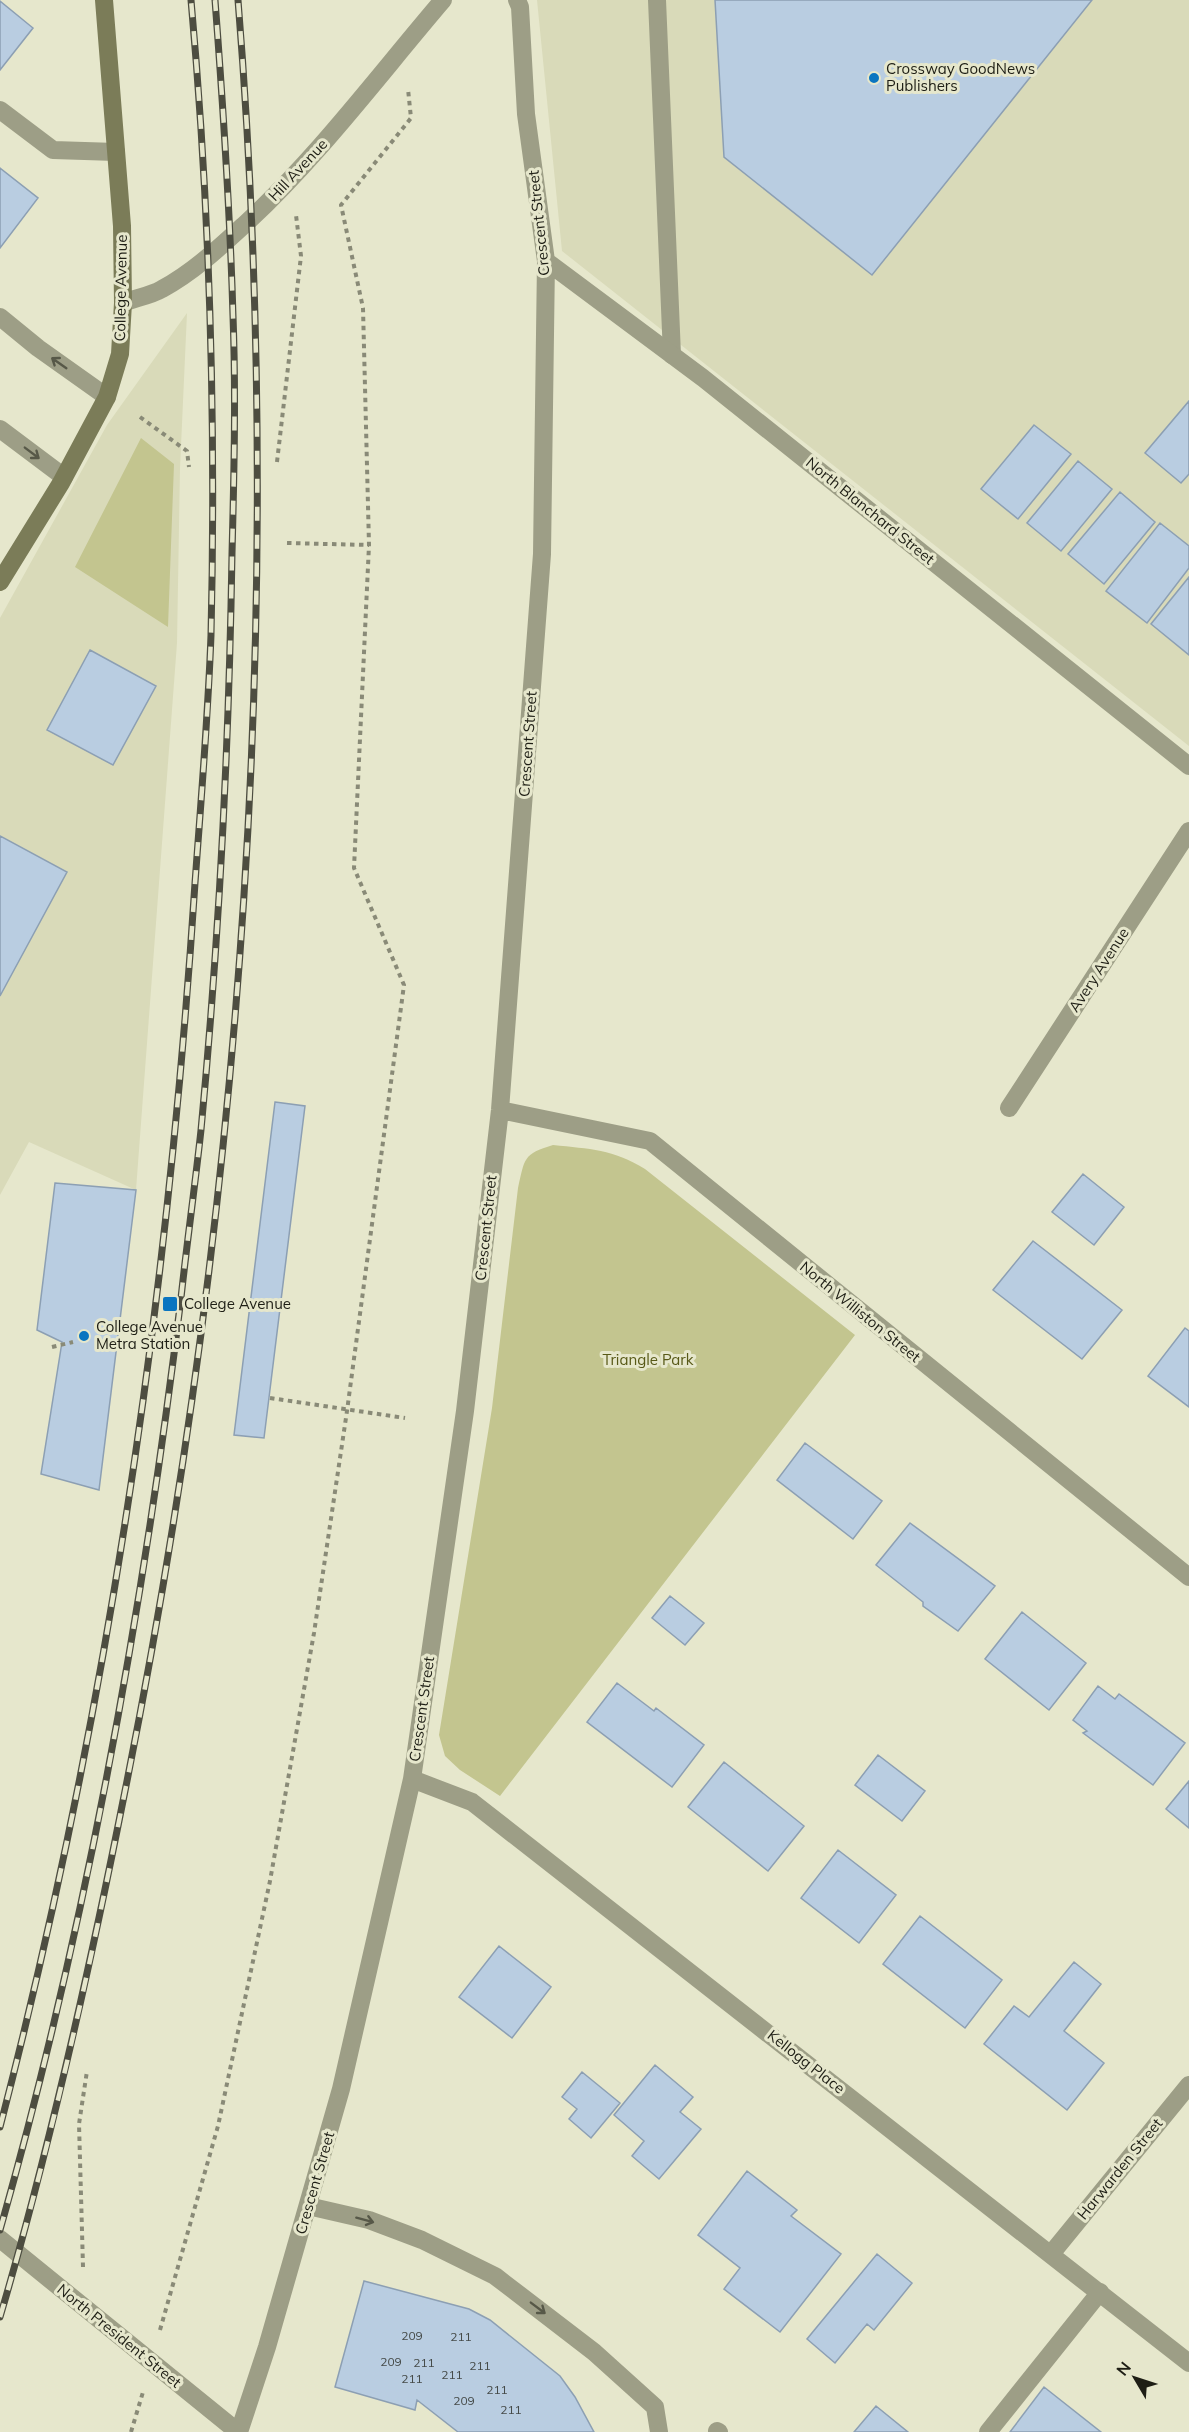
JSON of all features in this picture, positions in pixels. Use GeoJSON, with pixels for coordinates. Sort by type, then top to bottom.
{"type":"FeatureCollection","features":[{"type":"Feature","properties":{"kind":"street","name":"College Avenue"},"geometry":{"type":"LineString","coordinates":[[0,582],[64,477],[107,397],[120,354],[123,303],[122,226],[104,0]]}},
{"type":"Feature","properties":{"kind":"street","name":"Hill Avenue"},"geometry":{"type":"LineString","coordinates":[[123,303],[161,290],[207,257],[252,218],[293,178],[326,141],[443,0]]}},
{"type":"Feature","properties":{"kind":"street","name":"Crescent Street"},"geometry":{"type":"LineString","coordinates":[[238,2432],[264,2356],[341,2089],[412,1779],[465,1411],[500,1110],[542,554],[546,261],[526,114],[520,7],[517,0]]}},
{"type":"Feature","properties":{"kind":"street"},"geometry":{"type":"LineString","coordinates":[[657,0],[672,355]]}},
{"type":"Feature","properties":{"kind":"street"},"geometry":{"type":"LineString","coordinates":[[0,110],[53,150],[116,152]]}},
{"type":"Feature","properties":{"kind":"street","name":"North Blanchard Street"},"geometry":{"type":"LineString","coordinates":[[546,261],[672,355],[1189,766]]}},
{"type":"Feature","properties":{"kind":"street"},"geometry":{"type":"LineString","coordinates":[[0,317],[38,348],[107,397]]}},
{"type":"Feature","properties":{"kind":"street"},"geometry":{"type":"LineString","coordinates":[[0,429],[64,477]]}},
{"type":"Feature","properties":{"kind":"street","name":"Avery Avenue"},"geometry":{"type":"LineString","coordinates":[[1009,1108],[1189,831]]}},
{"type":"Feature","properties":{"kind":"street","name":"North Williston Street"},"geometry":{"type":"LineString","coordinates":[[500,1110],[650,1141],[1189,1577]]}},
{"type":"Feature","properties":{"kind":"street","name":"Kellogg Place"},"geometry":{"type":"LineString","coordinates":[[412,1779],[472,1802],[1189,2363]]}},
{"type":"Feature","properties":{"kind":"street","name":"Harwarden Street"},"geometry":{"type":"LineString","coordinates":[[1051,2254],[1189,2085]]}},
{"type":"Feature","properties":{"kind":"street"},"geometry":{"type":"LineString","coordinates":[[308,2206],[369,2220],[391,2228],[422,2240],[495,2276],[594,2352],[655,2407],[659,2432]]}},
{"type":"Feature","properties":{"kind":"street","name":"North President Street"},"geometry":{"type":"LineString","coordinates":[[0,2240],[238,2432]]}},
{"type":"Feature","properties":{"kind":"street"},"geometry":{"type":"LineString","coordinates":[[988,2432],[1100,2292]]}},
{"type":"Feature","properties":{"kind":"path"},"geometry":{"type":"LineString","coordinates":[[165,2313],[218,2126],[270,1881],[314,1634],[404,986],[354,868],[369,545],[363,308],[341,205],[411,118]]}},
{"type":"Feature","properties":{"kind":"path"},"geometry":{"type":"LineString","coordinates":[[277,462],[301,256]]}},
{"type":"Feature","properties":{"kind":"path"},"geometry":{"type":"LineString","coordinates":[[140,417],[187,451],[189,467]]}},
{"type":"Feature","properties":{"kind":"path"},"geometry":{"type":"LineString","coordinates":[[287,543],[369,545]]}},
{"type":"Feature","properties":{"kind":"path"},"geometry":{"type":"LineString","coordinates":[[52,1347],[73,1342]]}},
{"type":"Feature","properties":{"kind":"path"},"geometry":{"type":"LineString","coordinates":[[270,1398],[405,1418]]}},
{"type":"Feature","properties":{"kind":"path"},"geometry":{"type":"LineString","coordinates":[[82,2246],[79,2124],[87,2071]]}},
{"type":"Feature","properties":{"kind":"path"},"geometry":{"type":"LineString","coordinates":[[131,2432],[134,2422]]}},
{"type":"Feature","properties":{"kind":"shaded area"},"geometry":{"type":"Polygon","coordinates":[[[537,0],[1189,0],[1189,746],[562,251],[537,0]]]}},
{"type":"Feature","properties":{"kind":"shaded area"},"geometry":{"type":"Polygon","coordinates":[[[187,313],[180,468],[177,643],[136,1190],[29,1142],[0,1195],[0,618],[107,425],[187,313]]]}},
{"type":"Feature","properties":{"kind":"green space"},"geometry":{"type":"Polygon","coordinates":[[[141,438],[174,464],[168,627],[75,567],[141,438]]]}},
{"type":"Feature","properties":{"kind":"green space","name":"Triangle Park"},"geometry":{"type":"Polygon","coordinates":[[[553,1145],[612,1154],[645,1169],[855,1335],[500,1796],[460,1770],[445,1756],[439,1735],[492,1408],[518,1188],[527,1159],[536,1151],[553,1145]]]}},
{"type":"Feature","properties":{"kind":"building","name":"Crossway GoodNews Publishers"},"geometry":{"type":"Polygon","coordinates":[[[715,0],[1092,0],[872,275],[724,157],[715,0]]]}},
{"type":"Feature","properties":{"kind":"building"},"geometry":{"type":"Polygon","coordinates":[[[0,1],[33,28],[0,70],[0,1]]]}},
{"type":"Feature","properties":{"kind":"building"},"geometry":{"type":"Polygon","coordinates":[[[0,168],[38,198],[0,248],[0,168]]]}},
{"type":"Feature","properties":{"kind":"building"},"geometry":{"type":"Polygon","coordinates":[[[1189,401],[1189,474],[1181,483],[1145,453],[1189,401]]]}},
{"type":"Feature","properties":{"kind":"building"},"geometry":{"type":"Polygon","coordinates":[[[1034,425],[1071,454],[1018,519],[981,489],[1034,425]]]}},
{"type":"Feature","properties":{"kind":"building"},"geometry":{"type":"Polygon","coordinates":[[[1078,461],[1112,489],[1061,551],[1027,523],[1078,461]]]}},
{"type":"Feature","properties":{"kind":"building"},"geometry":{"type":"Polygon","coordinates":[[[1120,492],[1155,522],[1104,584],[1068,554],[1120,492]]]}},
{"type":"Feature","properties":{"kind":"building"},"geometry":{"type":"Polygon","coordinates":[[[1160,523],[1189,546],[1189,568],[1147,623],[1106,591],[1160,523]]]}},
{"type":"Feature","properties":{"kind":"building"},"geometry":{"type":"Polygon","coordinates":[[[1189,577],[1189,655],[1151,624],[1189,577]]]}},
{"type":"Feature","properties":{"kind":"building"},"geometry":{"type":"Polygon","coordinates":[[[90,650],[156,686],[113,765],[47,730],[90,650]]]}},
{"type":"Feature","properties":{"kind":"building"},"geometry":{"type":"Polygon","coordinates":[[[0,836],[67,872],[0,996],[0,836]]]}},
{"type":"Feature","properties":{"kind":"building"},"geometry":{"type":"Polygon","coordinates":[[[275,1102],[305,1106],[264,1438],[234,1435],[275,1102]]]}},
{"type":"Feature","properties":{"kind":"building"},"geometry":{"type":"Polygon","coordinates":[[[1083,1174],[1124,1207],[1094,1245],[1052,1212],[1083,1174]]]}},
{"type":"Feature","properties":{"kind":"building","name":"College Avenue Metra Station"},"geometry":{"type":"Polygon","coordinates":[[[55,1183],[136,1190],[99,1490],[41,1474],[62,1342],[37,1330],[55,1183]]]}},
{"type":"Feature","properties":{"kind":"building"},"geometry":{"type":"Polygon","coordinates":[[[1033,1241],[1122,1310],[1082,1359],[993,1290],[1033,1241]]]}},
{"type":"Feature","properties":{"kind":"building"},"geometry":{"type":"Polygon","coordinates":[[[1185,1328],[1189,1331],[1189,1407],[1148,1376],[1185,1328]]]}},
{"type":"Feature","properties":{"kind":"building"},"geometry":{"type":"Polygon","coordinates":[[[805,1443],[882,1501],[853,1539],[777,1480],[805,1443]]]}},
{"type":"Feature","properties":{"kind":"building"},"geometry":{"type":"Polygon","coordinates":[[[910,1523],[995,1586],[958,1631],[923,1606],[923,1602],[876,1565],[910,1523]]]}},
{"type":"Feature","properties":{"kind":"building"},"geometry":{"type":"Polygon","coordinates":[[[670,1596],[704,1623],[685,1645],[652,1618],[670,1596]]]}},
{"type":"Feature","properties":{"kind":"building"},"geometry":{"type":"Polygon","coordinates":[[[1022,1612],[1086,1663],[1049,1710],[985,1659],[1022,1612]]]}},
{"type":"Feature","properties":{"kind":"building"},"geometry":{"type":"Polygon","coordinates":[[[617,1683],[654,1711],[656,1708],[704,1745],[672,1787],[587,1722],[617,1683]]]}},
{"type":"Feature","properties":{"kind":"building"},"geometry":{"type":"Polygon","coordinates":[[[1098,1686],[1115,1699],[1119,1694],[1185,1743],[1153,1785],[1083,1733],[1087,1731],[1073,1720],[1098,1686]]]}},
{"type":"Feature","properties":{"kind":"building"},"geometry":{"type":"Polygon","coordinates":[[[878,1755],[925,1791],[902,1821],[855,1785],[878,1755]]]}},
{"type":"Feature","properties":{"kind":"building"},"geometry":{"type":"Polygon","coordinates":[[[724,1762],[804,1826],[768,1871],[688,1807],[724,1762]]]}},
{"type":"Feature","properties":{"kind":"building"},"geometry":{"type":"Polygon","coordinates":[[[1189,1781],[1189,1828],[1166,1809],[1189,1781]]]}},
{"type":"Feature","properties":{"kind":"building"},"geometry":{"type":"Polygon","coordinates":[[[838,1850],[896,1895],[859,1943],[801,1898],[838,1850]]]}},
{"type":"Feature","properties":{"kind":"building"},"geometry":{"type":"Polygon","coordinates":[[[920,1916],[1002,1980],[965,2028],[883,1964],[920,1916]]]}},
{"type":"Feature","properties":{"kind":"building"},"geometry":{"type":"Polygon","coordinates":[[[499,1946],[551,1987],[512,2038],[459,1997],[499,1946]]]}},
{"type":"Feature","properties":{"kind":"building"},"geometry":{"type":"Polygon","coordinates":[[[1074,1962],[1101,1984],[1064,2031],[1104,2063],[1067,2110],[984,2044],[1014,2006],[1029,2017],[1074,1962]]]}},
{"type":"Feature","properties":{"kind":"building"},"geometry":{"type":"Polygon","coordinates":[[[655,2065],[693,2097],[680,2112],[701,2129],[659,2179],[632,2156],[644,2141],[614,2115],[655,2065]]]}},
{"type":"Feature","properties":{"kind":"building"},"geometry":{"type":"Polygon","coordinates":[[[582,2072],[620,2103],[591,2138],[569,2119],[577,2109],[562,2097],[582,2072]]]}},
{"type":"Feature","properties":{"kind":"building"},"geometry":{"type":"Polygon","coordinates":[[[747,2171],[797,2210],[791,2216],[841,2254],[780,2332],[724,2289],[740,2268],[698,2235],[747,2171]]]}},
{"type":"Feature","properties":{"kind":"building"},"geometry":{"type":"Polygon","coordinates":[[[877,2254],[912,2283],[874,2330],[867,2324],[835,2363],[807,2339],[877,2254]]]}},
{"type":"Feature","properties":{"kind":"building"},"geometry":{"type":"Polygon","coordinates":[[[364,2281],[469,2309],[490,2320],[560,2376],[575,2397],[594,2432],[458,2432],[417,2400],[415,2410],[335,2387],[364,2281]]]}},
{"type":"Feature","properties":{"kind":"building"},"geometry":{"type":"Polygon","coordinates":[[[1044,2387],[1101,2432],[1010,2432],[1044,2387]]]}},
{"type":"Feature","properties":{"kind":"building"},"geometry":{"type":"Polygon","coordinates":[[[876,2406],[908,2432],[854,2432],[876,2406]]]}},
{"type":"Feature","properties":{"kind":"railway"},"geometry":{"type":"LineString","coordinates":[[0,2127],[38,1974],[101,1665],[127,1510],[149,1353],[168,1197],[183,1040],[208,697],[213,476],[207,238],[191,0]]}},
{"type":"Feature","properties":{"kind":"railway"},"geometry":{"type":"LineString","coordinates":[[0,2230],[59,2001],[85,1884],[130,1651],[166,1415],[201,1130],[213,986],[226,770],[234,435],[230,237],[215,0]]}},
{"type":"Feature","properties":{"kind":"railway"},"geometry":{"type":"LineString","coordinates":[[0,2317],[36,2187],[68,2056],[125,1791],[166,1570],[199,1347],[225,1124],[244,899],[254,674],[257,449],[252,225],[238,0]]}},
{"type":"Feature","properties":{"kind":"place","name":"Crossway GoodNews Publishers"},"geometry":{"type":"Point","coordinates":[874,78]}},
{"type":"Feature","properties":{"kind":"place","name":"College Avenue"},"geometry":{"type":"Point","coordinates":[170,1304]}},
{"type":"Feature","properties":{"kind":"place","name":"College Avenue Metra Station"},"geometry":{"type":"Point","coordinates":[84,1336]}}]}
